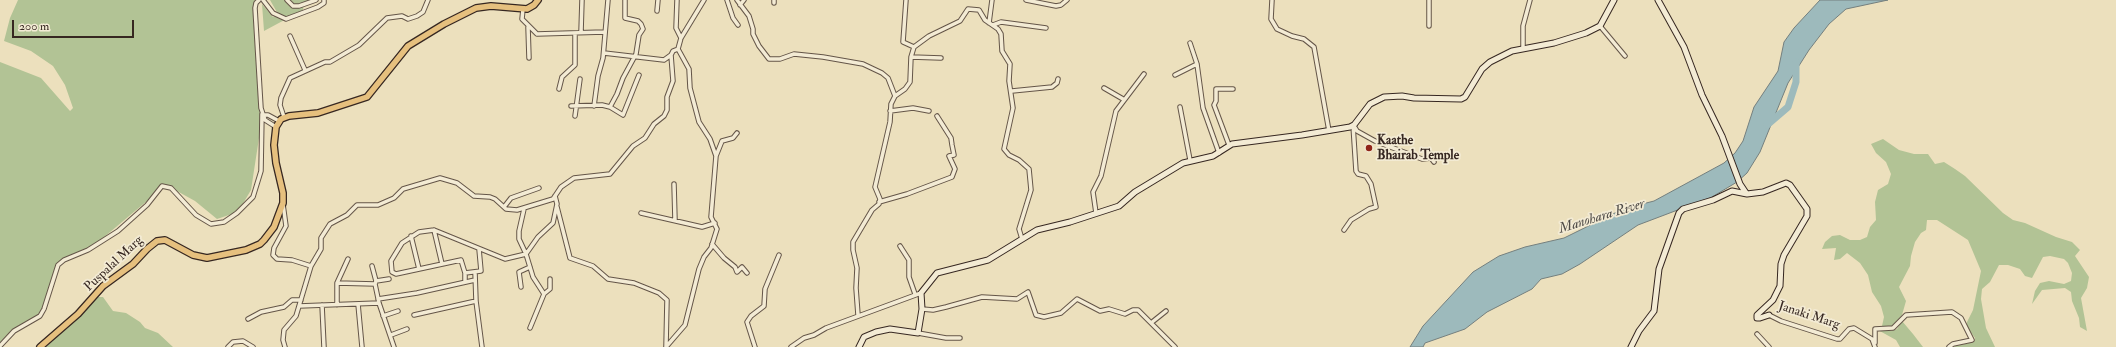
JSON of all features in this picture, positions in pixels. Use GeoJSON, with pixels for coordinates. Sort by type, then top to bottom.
{"type":"FeatureCollection","features":[{"type":"Feature","properties":{"kind":"main road"},"geometry":{"type":"LineString","coordinates":[[280,122],[318,113],[367,98],[408,46],[433,29],[476,8],[491,6],[522,9],[531,8],[538,0]]}},
{"type":"Feature","properties":{"kind":"main road","name":"Puspalal Marg"},"geometry":{"type":"LineString","coordinates":[[40,347],[78,314],[103,286],[133,264],[153,243],[165,240],[193,255],[203,258],[214,258],[246,250],[260,244],[269,235],[283,203],[284,194],[275,154],[280,122]]}},
{"type":"Feature","properties":{"kind":"street"},"geometry":{"type":"LineString","coordinates":[[259,0],[256,3],[255,8],[259,91],[265,120],[280,122]]}},
{"type":"Feature","properties":{"kind":"street"},"geometry":{"type":"LineString","coordinates":[[263,0],[273,13],[286,19],[318,7],[324,3],[324,0]]}},
{"type":"Feature","properties":{"kind":"street"},"geometry":{"type":"LineString","coordinates":[[287,0],[293,6],[299,6],[316,0]]}},
{"type":"Feature","properties":{"kind":"street"},"geometry":{"type":"LineString","coordinates":[[280,122],[280,105],[286,84],[290,78],[305,70],[325,62],[330,62],[359,44],[387,18],[402,16],[408,19],[417,16],[423,12],[428,0]]}},
{"type":"Feature","properties":{"kind":"street"},"geometry":{"type":"LineString","coordinates":[[581,32],[582,0]]}},
{"type":"Feature","properties":{"kind":"street"},"geometry":{"type":"LineString","coordinates":[[594,106],[598,76],[604,54],[604,32],[608,0]]}},
{"type":"Feature","properties":{"kind":"street"},"geometry":{"type":"LineString","coordinates":[[610,107],[634,57],[639,35],[643,29],[642,24],[638,21],[625,18],[625,0]]}},
{"type":"Feature","properties":{"kind":"street"},"geometry":{"type":"LineString","coordinates":[[657,11],[658,0]]}},
{"type":"Feature","properties":{"kind":"street"},"geometry":{"type":"LineString","coordinates":[[677,0],[676,28],[681,38]]}},
{"type":"Feature","properties":{"kind":"street"},"geometry":{"type":"LineString","coordinates":[[704,0],[681,38],[678,49],[689,69],[690,88],[699,122],[710,139],[716,156]]}},
{"type":"Feature","properties":{"kind":"street"},"geometry":{"type":"LineString","coordinates":[[727,0],[738,25]]}},
{"type":"Feature","properties":{"kind":"street"},"geometry":{"type":"LineString","coordinates":[[737,0],[749,16],[756,41],[765,56],[769,59],[780,59],[794,54],[863,64],[886,75],[895,96]]}},
{"type":"Feature","properties":{"kind":"street"},"geometry":{"type":"LineString","coordinates":[[740,5],[744,0]]}},
{"type":"Feature","properties":{"kind":"street"},"geometry":{"type":"LineString","coordinates":[[906,0],[903,42],[914,47]]}},
{"type":"Feature","properties":{"kind":"street"},"geometry":{"type":"LineString","coordinates":[[991,24],[992,0]]}},
{"type":"Feature","properties":{"kind":"street"},"geometry":{"type":"LineString","coordinates":[[1026,0],[1056,6],[1061,5],[1067,0]]}},
{"type":"Feature","properties":{"kind":"street"},"geometry":{"type":"LineString","coordinates":[[1272,0],[1271,19],[1277,29],[1292,36],[1304,39],[1314,47],[1329,131]]}},
{"type":"Feature","properties":{"kind":"street"},"geometry":{"type":"LineString","coordinates":[[1429,0],[1430,26]]}},
{"type":"Feature","properties":{"kind":"street"},"geometry":{"type":"LineString","coordinates":[[1523,49],[1523,26],[1530,0]]}},
{"type":"Feature","properties":{"kind":"street"},"geometry":{"type":"LineString","coordinates":[[791,347],[804,338],[858,315],[878,310],[915,294],[921,293],[937,273],[988,260],[1037,230],[1070,222],[1119,206],[1135,192],[1190,160],[1207,158],[1219,153],[1229,145],[1329,131],[1353,125],[1370,104],[1384,97],[1402,96],[1414,98],[1461,99],[1464,97],[1485,66],[1505,55],[1523,49],[1574,38],[1600,26],[1614,0]]}},
{"type":"Feature","properties":{"kind":"street"},"geometry":{"type":"LineString","coordinates":[[1658,0],[1684,47],[1702,95],[1728,152],[1740,184],[1747,194]]}},
{"type":"Feature","properties":{"kind":"street"},"geometry":{"type":"LineString","coordinates":[[522,9],[522,19],[528,27],[537,34],[581,32],[589,34],[604,32]]}},
{"type":"Feature","properties":{"kind":"street"},"geometry":{"type":"LineString","coordinates":[[879,202],[875,187],[890,122],[890,111],[895,96],[905,89],[910,82],[914,47],[929,36],[960,20],[968,9],[979,10],[984,20],[991,24],[1001,34],[1002,51],[1010,64],[1009,81],[1012,91],[1013,108],[1004,149],[1008,156],[1019,160],[1028,169],[1031,190],[1019,228],[1022,240]]}},
{"type":"Feature","properties":{"kind":"street"},"geometry":{"type":"LineString","coordinates":[[991,24],[1001,22],[1046,28]]}},
{"type":"Feature","properties":{"kind":"street"},"geometry":{"type":"LineString","coordinates":[[1600,26],[1625,56]]}},
{"type":"Feature","properties":{"kind":"street"},"geometry":{"type":"LineString","coordinates":[[528,27],[529,58]]}},
{"type":"Feature","properties":{"kind":"street"},"geometry":{"type":"LineString","coordinates":[[559,89],[562,77],[575,65],[575,33]]}},
{"type":"Feature","properties":{"kind":"street"},"geometry":{"type":"LineString","coordinates":[[290,36],[305,70]]}},
{"type":"Feature","properties":{"kind":"street"},"geometry":{"type":"LineString","coordinates":[[1190,43],[1197,64],[1203,108],[1219,153]]}},
{"type":"Feature","properties":{"kind":"street"},"geometry":{"type":"LineString","coordinates":[[604,54],[664,60],[671,55],[673,51],[678,49]]}},
{"type":"Feature","properties":{"kind":"street"},"geometry":{"type":"LineString","coordinates":[[285,347],[283,340],[284,330],[296,316],[311,266],[320,251],[321,238],[330,224],[347,215],[358,205],[378,205],[394,198],[403,189],[429,180],[440,178],[457,183],[470,195],[495,199],[506,209],[524,209],[554,199],[554,195],[561,187],[574,178],[613,172],[633,146],[645,138],[654,124],[664,116],[667,110],[667,97],[673,81],[671,55]]}},
{"type":"Feature","properties":{"kind":"street"},"geometry":{"type":"LineString","coordinates":[[912,57],[941,58]]}},
{"type":"Feature","properties":{"kind":"street"},"geometry":{"type":"LineString","coordinates":[[1175,75],[1197,64]]}},
{"type":"Feature","properties":{"kind":"street"},"geometry":{"type":"LineString","coordinates":[[1096,213],[1093,192],[1101,176],[1116,111],[1123,99],[1144,74]]}},
{"type":"Feature","properties":{"kind":"street"},"geometry":{"type":"LineString","coordinates":[[574,106],[602,105],[610,107],[623,115],[639,75]]}},
{"type":"Feature","properties":{"kind":"street"},"geometry":{"type":"LineString","coordinates":[[575,116],[574,106],[580,79]]}},
{"type":"Feature","properties":{"kind":"street"},"geometry":{"type":"LineString","coordinates":[[1012,91],[1052,87],[1057,83],[1058,79]]}},
{"type":"Feature","properties":{"kind":"street"},"geometry":{"type":"LineString","coordinates":[[1104,88],[1123,99]]}},
{"type":"Feature","properties":{"kind":"street"},"geometry":{"type":"LineString","coordinates":[[1229,145],[1214,105],[1216,100],[1216,89],[1233,89]]}},
{"type":"Feature","properties":{"kind":"street"},"geometry":{"type":"LineString","coordinates":[[1180,107],[1190,160]]}},
{"type":"Feature","properties":{"kind":"street"},"geometry":{"type":"LineString","coordinates":[[890,111],[913,108],[929,111]]}},
{"type":"Feature","properties":{"kind":"street"},"geometry":{"type":"LineString","coordinates":[[263,114],[268,115],[280,122]]}},
{"type":"Feature","properties":{"kind":"street"},"geometry":{"type":"LineString","coordinates":[[0,346],[14,331],[40,316],[48,303],[58,266],[64,260],[88,250],[118,231],[147,205],[162,186],[171,188],[196,215],[211,224],[224,222],[237,213],[253,197],[261,171],[263,114]]}},
{"type":"Feature","properties":{"kind":"street"},"geometry":{"type":"LineString","coordinates":[[858,315],[856,288],[857,268],[853,250],[853,242],[872,210],[879,202],[907,194],[952,177],[954,169],[949,156],[954,154],[951,138],[937,116]]}},
{"type":"Feature","properties":{"kind":"street"},"geometry":{"type":"LineString","coordinates":[[1353,125],[1357,131],[1375,141],[1422,159],[1431,158],[1434,162]]}},
{"type":"Feature","properties":{"kind":"street"},"geometry":{"type":"LineString","coordinates":[[1344,230],[1351,220],[1376,207],[1371,184],[1366,176],[1358,174],[1356,171],[1353,125]]}},
{"type":"Feature","properties":{"kind":"street"},"geometry":{"type":"LineString","coordinates":[[666,347],[686,325],[699,269],[712,244],[717,229],[711,217],[716,156],[722,141],[733,138],[737,133]]}},
{"type":"Feature","properties":{"kind":"street","name":"Janaki Marg"},"geometry":{"type":"LineString","coordinates":[[1631,347],[1654,311],[1659,269],[1679,213],[1683,209],[1713,200],[1732,191],[1747,194],[1763,192],[1784,183],[1789,183],[1807,209],[1807,216],[1783,256],[1780,286],[1773,300],[1757,315],[1757,318],[1769,315],[1782,321],[1837,339],[1840,339],[1845,331],[1854,328],[1869,337],[1875,345]]}},
{"type":"Feature","properties":{"kind":"street"},"geometry":{"type":"LineString","coordinates":[[674,184],[675,220]]}},
{"type":"Feature","properties":{"kind":"street"},"geometry":{"type":"LineString","coordinates":[[504,207],[511,198],[539,188]]}},
{"type":"Feature","properties":{"kind":"street"},"geometry":{"type":"LineString","coordinates":[[554,195],[570,258],[593,266],[608,279],[634,283],[659,293],[667,300],[666,347]]}},
{"type":"Feature","properties":{"kind":"street"},"geometry":{"type":"LineString","coordinates":[[283,203],[286,226],[274,248],[274,254],[277,259],[292,260],[311,266]]}},
{"type":"Feature","properties":{"kind":"street"},"geometry":{"type":"LineString","coordinates":[[465,281],[465,273],[461,260],[396,274],[392,272],[391,260],[397,248],[411,236],[419,232],[434,230],[467,242],[479,249],[505,259],[526,254],[538,237],[553,223],[557,204]]}},
{"type":"Feature","properties":{"kind":"street"},"geometry":{"type":"LineString","coordinates":[[524,209],[519,230],[519,239],[530,267],[544,294]]}},
{"type":"Feature","properties":{"kind":"street"},"geometry":{"type":"LineString","coordinates":[[641,213],[702,227],[715,223]]}},
{"type":"Feature","properties":{"kind":"street"},"geometry":{"type":"LineString","coordinates":[[434,230],[442,264]]}},
{"type":"Feature","properties":{"kind":"street"},"geometry":{"type":"LineString","coordinates":[[411,236],[418,269]]}},
{"type":"Feature","properties":{"kind":"street"},"geometry":{"type":"LineString","coordinates":[[712,244],[724,258],[735,267],[737,272],[742,267],[748,273]]}},
{"type":"Feature","properties":{"kind":"street"},"geometry":{"type":"LineString","coordinates":[[900,246],[909,260],[909,277],[915,294]]}},
{"type":"Feature","properties":{"kind":"street"},"geometry":{"type":"LineString","coordinates":[[465,273],[481,271],[479,249]]}},
{"type":"Feature","properties":{"kind":"street"},"geometry":{"type":"LineString","coordinates":[[755,347],[747,322],[751,316],[764,306],[765,289],[779,255]]}},
{"type":"Feature","properties":{"kind":"street"},"geometry":{"type":"LineString","coordinates":[[336,305],[337,283],[348,259]]}},
{"type":"Feature","properties":{"kind":"street"},"geometry":{"type":"LineString","coordinates":[[372,266],[376,282],[378,301],[391,334],[394,347]]}},
{"type":"Feature","properties":{"kind":"street"},"geometry":{"type":"LineString","coordinates":[[521,287],[519,272],[530,267]]}},
{"type":"Feature","properties":{"kind":"street"},"geometry":{"type":"LineString","coordinates":[[475,272],[476,301],[482,347]]}},
{"type":"Feature","properties":{"kind":"street"},"geometry":{"type":"LineString","coordinates":[[337,283],[376,282],[389,279]]}},
{"type":"Feature","properties":{"kind":"street"},"geometry":{"type":"LineString","coordinates":[[530,328],[544,294],[550,289],[550,279]]}},
{"type":"Feature","properties":{"kind":"street"},"geometry":{"type":"LineString","coordinates":[[299,306],[358,304],[475,280]]}},
{"type":"Feature","properties":{"kind":"street"},"geometry":{"type":"LineString","coordinates":[[922,309],[946,308],[982,298],[1017,299],[1028,292],[1036,315],[1039,317],[1060,313],[1075,299],[1100,311],[1108,309],[1120,314],[1125,314],[1136,309],[1175,347]]}},
{"type":"Feature","properties":{"kind":"street"},"geometry":{"type":"LineString","coordinates":[[918,333],[922,309],[921,293]]}},
{"type":"Feature","properties":{"kind":"street"},"geometry":{"type":"LineString","coordinates":[[248,319],[261,312],[284,307],[292,300],[301,300]]}},
{"type":"Feature","properties":{"kind":"street"},"geometry":{"type":"LineString","coordinates":[[414,315],[476,301]]}},
{"type":"Feature","properties":{"kind":"street"},"geometry":{"type":"LineString","coordinates":[[358,304],[362,347]]}},
{"type":"Feature","properties":{"kind":"street"},"geometry":{"type":"LineString","coordinates":[[322,305],[324,347]]}},
{"type":"Feature","properties":{"kind":"street"},"geometry":{"type":"LineString","coordinates":[[1151,323],[1166,311]]}},
{"type":"Feature","properties":{"kind":"street"},"geometry":{"type":"LineString","coordinates":[[383,316],[398,312]]}},
{"type":"Feature","properties":{"kind":"street"},"geometry":{"type":"LineString","coordinates":[[1875,345],[1874,329],[1893,328],[1906,315],[1952,312],[1961,318],[1972,340],[1949,347]]}},
{"type":"Feature","properties":{"kind":"street"},"geometry":{"type":"LineString","coordinates":[[391,334],[407,329]]}},
{"type":"Feature","properties":{"kind":"street"},"geometry":{"type":"LineString","coordinates":[[859,347],[864,337],[876,332],[890,329],[946,338],[960,338]]}},
{"type":"Feature","properties":{"kind":"street"},"geometry":{"type":"LineString","coordinates":[[1757,334],[1769,347]]}},
{"type":"Feature","properties":{"kind":"street"},"geometry":{"type":"LineString","coordinates":[[230,346],[243,341],[253,347]]}},
{"type":"Feature","properties":{"kind":"green space"},"geometry":{"type":"Polygon","coordinates":[[[18,0],[255,0],[256,35],[263,112],[251,190],[238,212],[217,219],[195,201],[166,185],[97,243],[61,264],[42,314],[7,335],[0,345],[0,62],[41,78],[70,111],[73,108],[65,85],[53,66],[31,51],[4,41],[10,18],[18,0]]]}},
{"type":"Feature","properties":{"kind":"green space"},"geometry":{"type":"Polygon","coordinates":[[[270,0],[314,0],[304,2],[303,10],[264,31],[262,4],[273,17],[278,14],[270,0]]]}},
{"type":"Feature","properties":{"kind":"green space"},"geometry":{"type":"Polygon","coordinates":[[[1883,139],[1899,150],[1914,154],[1928,154],[1935,164],[1944,162],[1965,176],[2003,213],[2013,220],[2025,223],[2056,237],[2072,242],[2080,250],[2075,256],[2089,277],[2087,288],[2081,298],[2087,331],[2080,327],[2079,318],[2072,301],[2071,292],[2065,288],[2042,290],[2032,304],[2035,291],[2040,283],[2049,281],[2064,284],[2071,281],[2072,273],[2068,263],[2064,259],[2050,256],[2043,257],[2032,278],[2025,276],[2020,269],[2008,265],[1999,265],[1990,282],[1982,289],[1981,299],[1986,328],[1995,347],[1951,347],[1974,342],[1975,338],[1967,327],[1967,322],[1973,310],[1981,271],[1968,240],[1937,220],[1927,220],[1926,230],[1921,233],[1915,242],[1910,266],[1899,287],[1906,301],[1902,315],[1893,327],[1885,328],[1882,326],[1884,317],[1881,306],[1872,292],[1868,275],[1860,263],[1847,253],[1840,259],[1834,260],[1836,248],[1822,249],[1825,242],[1832,236],[1840,235],[1850,240],[1860,240],[1867,237],[1870,227],[1876,220],[1875,202],[1878,190],[1888,184],[1891,174],[1886,162],[1876,153],[1871,144],[1883,139]]]}},
{"type":"Feature","properties":{"kind":"green space"},"geometry":{"type":"Polygon","coordinates":[[[98,297],[103,297],[113,311],[126,313],[140,322],[145,328],[158,333],[173,347],[46,347],[98,297]]]}},
{"type":"Feature","properties":{"kind":"green space"},"geometry":{"type":"Polygon","coordinates":[[[1902,321],[1923,347],[1900,347],[1896,340],[1878,330],[1891,331],[1897,329],[1902,321]]]}},
{"type":"Feature","properties":{"kind":"water"},"geometry":{"type":"Polygon","coordinates":[[[1820,0],[1888,0],[1846,9],[1829,24],[1809,50],[1788,83],[1760,152],[1747,173],[1737,182],[1712,197],[1638,225],[1580,264],[1562,274],[1541,279],[1532,289],[1487,312],[1465,329],[1425,343],[1423,347],[1410,347],[1423,326],[1473,272],[1499,256],[1525,247],[1564,238],[1623,209],[1654,201],[1724,163],[1735,153],[1743,141],[1754,107],[1778,71],[1784,42],[1794,28],[1820,0]]]}},
{"type":"Feature","properties":{"kind":"waterway","name":"Manohara River"},"geometry":{"type":"LineString","coordinates":[[1767,125],[1788,107],[1796,82],[1796,62]]}},
{"type":"Feature","properties":{"kind":"place","name":"Kaathe Bhairab Temple"},"geometry":{"type":"Point","coordinates":[1369,148]}}]}
